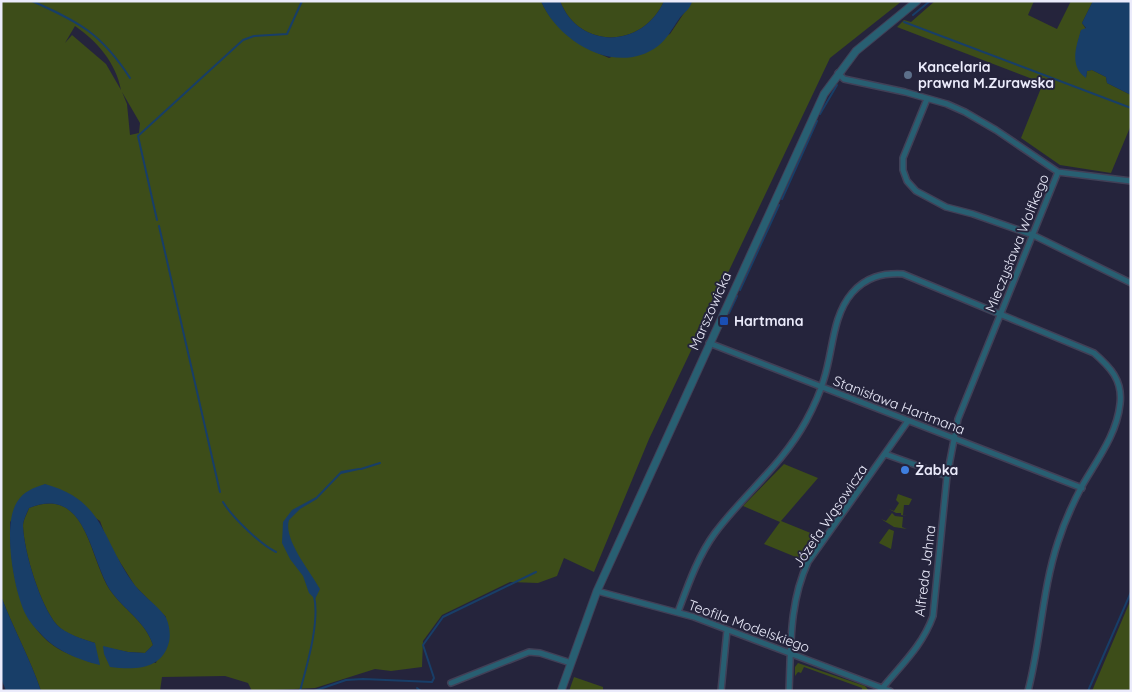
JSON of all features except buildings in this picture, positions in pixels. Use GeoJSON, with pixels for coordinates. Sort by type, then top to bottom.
{"type":"FeatureCollection","features":[{"type":"Feature","properties":{"kind":"street","name":"Marszowicka"},"geometry":{"type":"LineString","coordinates":[[561,691],[597,591],[814,114],[838,73],[856,51],[917,1]]}},
{"type":"Feature","properties":{"kind":"street","name":"Mieczysława Wolfkego"},"geometry":{"type":"LineString","coordinates":[[838,73],[844,79],[927,99],[965,112],[996,130],[1058,172],[958,419],[953,437]]}},
{"type":"Feature","properties":{"kind":"street"},"geometry":{"type":"LineString","coordinates":[[927,99],[903,158],[903,170],[907,180],[916,191],[946,207],[1033,235],[1131,283]]}},
{"type":"Feature","properties":{"kind":"street"},"geometry":{"type":"LineString","coordinates":[[1058,172],[1131,181]]}},
{"type":"Feature","properties":{"kind":"street"},"geometry":{"type":"LineString","coordinates":[[678,612],[694,572],[714,535],[791,447],[807,420],[821,388],[841,310],[851,294],[866,280],[884,274],[903,274],[1094,353],[1109,366],[1116,376],[1120,389],[1120,404],[1114,429],[1082,488],[1058,540],[1050,568],[1038,652],[1028,691]]}},
{"type":"Feature","properties":{"kind":"street","name":"Stanisława Hartmana"},"geometry":{"type":"LineString","coordinates":[[709,343],[908,422],[953,437],[1082,488]]}},
{"type":"Feature","properties":{"kind":"street","name":"Józefa Wąsowicza"},"geometry":{"type":"LineString","coordinates":[[789,691],[794,600],[798,583],[808,562],[908,422]]}},
{"type":"Feature","properties":{"kind":"street","name":"Alfreda Jahna"},"geometry":{"type":"LineString","coordinates":[[881,689],[921,643],[933,616],[947,476],[953,437]]}},
{"type":"Feature","properties":{"kind":"street"},"geometry":{"type":"LineString","coordinates":[[885,454],[947,476]]}},
{"type":"Feature","properties":{"kind":"street","name":"Teofila Modelskiego"},"geometry":{"type":"LineString","coordinates":[[597,591],[678,612],[890,691]]}},
{"type":"Feature","properties":{"kind":"street"},"geometry":{"type":"LineString","coordinates":[[722,691],[728,630]]}},
{"type":"Feature","properties":{"kind":"street"},"geometry":{"type":"LineString","coordinates":[[451,683],[529,652],[540,653],[571,663]]}},
{"type":"Feature","properties":{"kind":"green space"},"geometry":{"type":"Polygon","coordinates":[[[1,1],[541,1],[553,20],[569,36],[609,58],[670,34],[692,1],[902,1],[830,58],[649,439],[594,572],[564,558],[557,576],[538,583],[510,582],[442,615],[423,641],[422,667],[391,671],[375,669],[315,688],[252,691],[248,683],[225,676],[162,677],[160,691],[41,691],[1,596],[1,1]],[[75,26],[65,43],[72,35],[106,64],[121,90],[110,62],[98,46],[75,26]],[[122,92],[127,104],[130,135],[139,133],[140,123],[122,92]],[[45,484],[10,522],[14,573],[18,590],[23,606],[41,635],[58,649],[93,663],[95,643],[70,634],[57,625],[51,616],[39,592],[26,550],[23,526],[29,508],[49,504],[64,507],[76,516],[85,530],[105,580],[113,594],[146,630],[153,645],[145,653],[103,647],[156,663],[166,617],[135,586],[108,543],[100,521],[45,484]]]}},
{"type":"Feature","properties":{"kind":"green space"},"geometry":{"type":"Polygon","coordinates":[[[560,1],[664,1],[654,17],[642,28],[627,35],[611,37],[596,35],[581,28],[569,17],[560,1]]]}},
{"type":"Feature","properties":{"kind":"green space"},"geometry":{"type":"Polygon","coordinates":[[[935,1],[1034,1],[1028,15],[1057,29],[1071,1],[1093,1],[1082,23],[1086,29],[1081,31],[1077,45],[1076,55],[1079,65],[1086,77],[1087,71],[1092,70],[1106,77],[1107,83],[1131,95],[1131,125],[1111,173],[1060,165],[1021,138],[1043,83],[897,27],[904,20],[911,22],[935,1]]]}},
{"type":"Feature","properties":{"kind":"green space"},"geometry":{"type":"Polygon","coordinates":[[[784,464],[818,478],[781,521],[818,536],[803,560],[764,544],[780,522],[743,506],[784,464]]]}},
{"type":"Feature","properties":{"kind":"green space"},"geometry":{"type":"Polygon","coordinates":[[[898,494],[912,499],[909,505],[904,505],[903,515],[908,516],[901,515],[901,513],[896,513],[889,509],[894,511],[899,503],[896,500],[898,494]]]}},
{"type":"Feature","properties":{"kind":"green space"},"geometry":{"type":"Polygon","coordinates":[[[892,513],[895,516],[903,517],[902,527],[907,529],[894,527],[881,519],[886,521],[892,513]]]}},
{"type":"Feature","properties":{"kind":"green space"},"geometry":{"type":"Polygon","coordinates":[[[889,529],[894,531],[891,549],[879,543],[889,529]]]}},
{"type":"Feature","properties":{"kind":"green space"},"geometry":{"type":"Polygon","coordinates":[[[1131,599],[1131,691],[1092,691],[1131,599]]]}},
{"type":"Feature","properties":{"kind":"green space"},"geometry":{"type":"Polygon","coordinates":[[[798,663],[865,686],[869,691],[862,691],[862,688],[804,667],[801,673],[798,672],[795,676],[795,667],[798,663]]]}},
{"type":"Feature","properties":{"kind":"green space"},"geometry":{"type":"Polygon","coordinates":[[[574,677],[603,687],[603,691],[569,691],[574,677]]]}},
{"type":"Feature","properties":{"kind":"water"},"geometry":{"type":"Polygon","coordinates":[[[541,1],[560,1],[569,17],[581,28],[596,35],[611,37],[627,35],[642,28],[654,17],[664,1],[692,1],[689,9],[658,46],[642,55],[625,58],[607,56],[590,51],[575,41],[561,30],[549,16],[541,1]]]}},
{"type":"Feature","properties":{"kind":"water"},"geometry":{"type":"Polygon","coordinates":[[[1093,1],[1131,2],[1131,95],[1107,83],[1106,77],[1092,70],[1087,71],[1086,78],[1077,68],[1075,56],[1077,43],[1081,30],[1086,28],[1082,23],[1093,1]]]}},
{"type":"Feature","properties":{"kind":"water"},"geometry":{"type":"Polygon","coordinates":[[[363,469],[341,474],[317,499],[300,509],[289,520],[290,536],[298,555],[320,589],[315,599],[309,593],[303,576],[290,559],[282,543],[283,522],[292,510],[316,497],[341,471],[363,469]]]}},
{"type":"Feature","properties":{"kind":"water"},"geometry":{"type":"Polygon","coordinates":[[[45,484],[64,491],[79,500],[90,510],[131,580],[165,616],[168,622],[169,642],[160,658],[154,663],[138,668],[110,667],[104,654],[103,646],[128,652],[145,653],[153,645],[146,630],[113,594],[105,580],[85,530],[76,516],[64,507],[49,504],[29,508],[23,526],[26,550],[39,592],[51,616],[57,625],[65,631],[95,643],[100,665],[75,657],[52,644],[34,627],[27,617],[17,591],[14,575],[11,558],[10,526],[13,513],[20,498],[29,490],[45,484]]]}},
{"type":"Feature","properties":{"kind":"water"},"geometry":{"type":"Polygon","coordinates":[[[1,596],[41,691],[6,691],[1,678],[1,596]]]}},
{"type":"Feature","properties":{"kind":"waterway"},"geometry":{"type":"LineString","coordinates":[[32,1],[88,30],[109,50],[130,78]]}},
{"type":"Feature","properties":{"kind":"waterway"},"geometry":{"type":"LineString","coordinates":[[157,220],[138,136],[243,40],[254,36],[287,34],[302,1]]}},
{"type":"Feature","properties":{"kind":"waterway"},"geometry":{"type":"LineString","coordinates":[[913,15],[930,1]]}},
{"type":"Feature","properties":{"kind":"waterway"},"geometry":{"type":"LineString","coordinates":[[904,22],[1131,108]]}},
{"type":"Feature","properties":{"kind":"waterway"},"geometry":{"type":"LineString","coordinates":[[820,114],[837,85]]}},
{"type":"Feature","properties":{"kind":"waterway"},"geometry":{"type":"LineString","coordinates":[[782,199],[817,121]]}},
{"type":"Feature","properties":{"kind":"waterway"},"geometry":{"type":"LineString","coordinates":[[740,290],[779,205]]}},
{"type":"Feature","properties":{"kind":"waterway"},"geometry":{"type":"LineString","coordinates":[[159,226],[220,492]]}},
{"type":"Feature","properties":{"kind":"waterway"},"geometry":{"type":"LineString","coordinates":[[729,313],[737,296]]}},
{"type":"Feature","properties":{"kind":"waterway"},"geometry":{"type":"LineString","coordinates":[[361,469],[380,463]]}},
{"type":"Feature","properties":{"kind":"waterway"},"geometry":{"type":"LineString","coordinates":[[223,502],[247,530],[276,552]]}},
{"type":"Feature","properties":{"kind":"waterway"},"geometry":{"type":"LineString","coordinates":[[314,691],[346,680],[432,682],[434,678],[423,645],[443,617],[536,572]]}},
{"type":"Feature","properties":{"kind":"waterway"},"geometry":{"type":"LineString","coordinates":[[1088,691],[1131,592]]}},
{"type":"Feature","properties":{"kind":"waterway"},"geometry":{"type":"LineString","coordinates":[[300,691],[314,631],[314,596]]}},
{"type":"Feature","properties":{"kind":"waterway"},"geometry":{"type":"LineString","coordinates":[[417,688],[421,691]]}},
{"type":"Feature","properties":{"kind":"place","name":"Kancelaria prawna M.Zurawska"},"geometry":{"type":"Point","coordinates":[908,75]}},
{"type":"Feature","properties":{"kind":"place","name":"Hartmana"},"geometry":{"type":"Point","coordinates":[724,321]}},
{"type":"Feature","properties":{"kind":"place","name":"Żabka"},"geometry":{"type":"Point","coordinates":[905,470]}}]}
